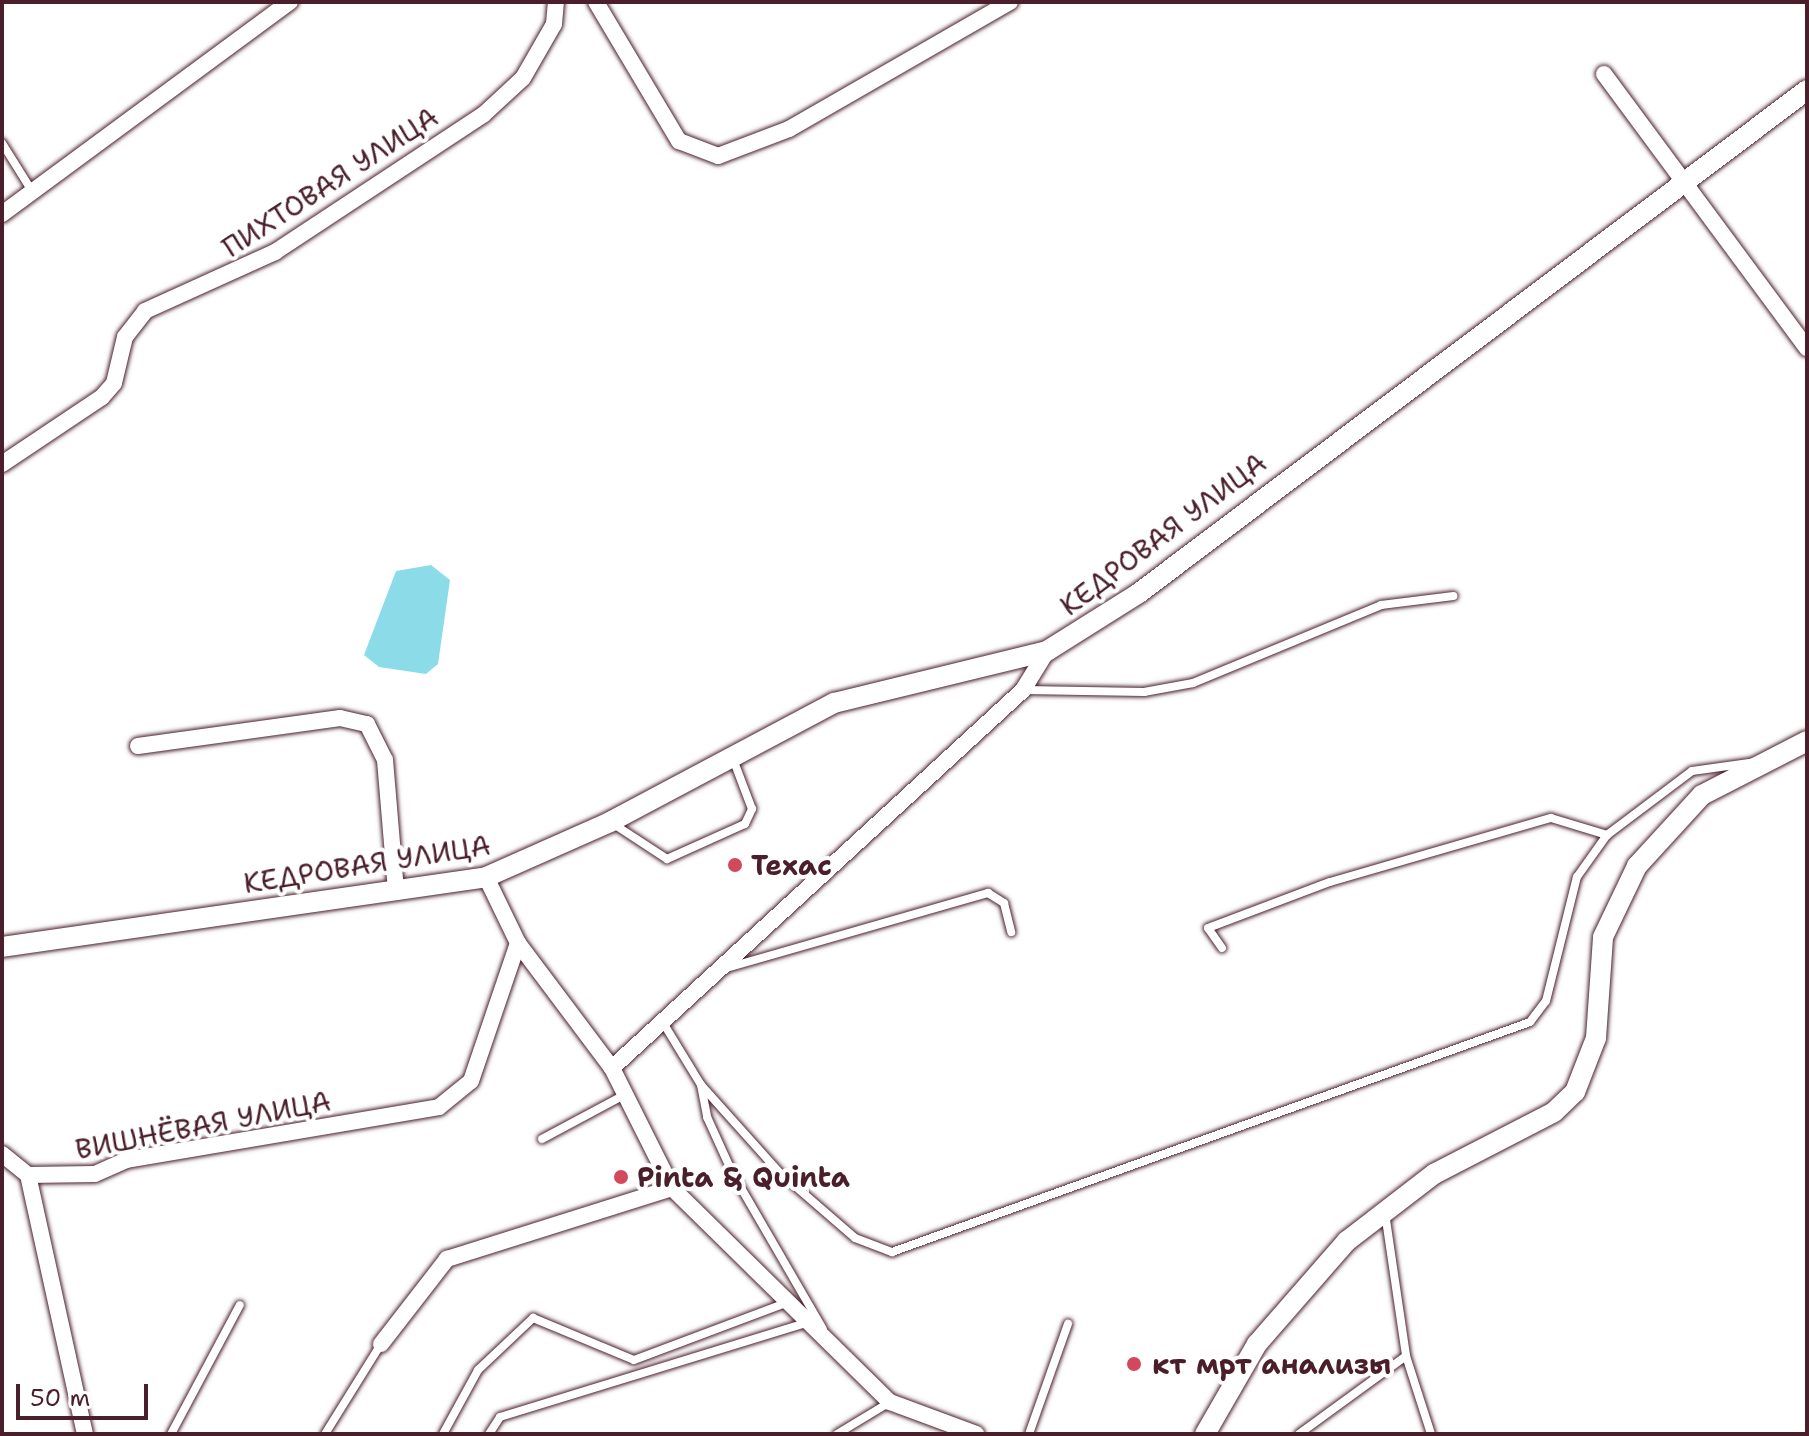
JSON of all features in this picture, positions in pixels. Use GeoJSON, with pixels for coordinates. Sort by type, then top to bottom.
{"type":"FeatureCollection","features":[{"type":"Feature","properties":{"kind":"street"},"geometry":{"type":"LineString","coordinates":[[2,214],[290,2]]}},
{"type":"Feature","properties":{"kind":"street","name":"ПИХТОВАЯ УЛИЦА"},"geometry":{"type":"LineString","coordinates":[[2,464],[102,397],[114,383],[125,337],[145,311],[275,252],[483,115],[523,78],[554,24],[556,2]]}},
{"type":"Feature","properties":{"kind":"street"},"geometry":{"type":"LineString","coordinates":[[596,2],[679,141],[702,154],[718,156],[789,129],[1010,2]]}},
{"type":"Feature","properties":{"kind":"street"},"geometry":{"type":"LineString","coordinates":[[1604,74],[1685,178],[1807,348]]}},
{"type":"Feature","properties":{"kind":"street","name":"КЕДРОВАЯ УЛИЦА"},"geometry":{"type":"LineString","coordinates":[[2,947],[486,877],[610,822],[732,754],[834,703],[1047,651],[1139,593],[1685,178],[1807,90]]}},
{"type":"Feature","properties":{"kind":"street"},"geometry":{"type":"LineString","coordinates":[[612,1068],[1023,690],[1047,651]]}},
{"type":"Feature","properties":{"kind":"street"},"geometry":{"type":"LineString","coordinates":[[138,746],[340,718],[367,724],[385,760],[396,891]]}},
{"type":"Feature","properties":{"kind":"street"},"geometry":{"type":"LineString","coordinates":[[1205,1434],[1234,1378],[1287,1305],[1385,1209],[1434,1174],[1554,1112],[1575,1092],[1593,1052],[1603,937],[1619,893],[1686,810],[1761,762],[1807,741]]}},
{"type":"Feature","properties":{"kind":"street"},"geometry":{"type":"LineString","coordinates":[[486,877],[518,943],[612,1068],[672,1188],[890,1402],[976,1434]]}},
{"type":"Feature","properties":{"kind":"street","name":"ВИШНЁВАЯ УЛИЦА"},"geometry":{"type":"LineString","coordinates":[[28,1175],[95,1174],[126,1160],[439,1107],[463,1091],[518,943]]}},
{"type":"Feature","properties":{"kind":"street"},"geometry":{"type":"LineString","coordinates":[[2,1154],[28,1175],[85,1434]]}},
{"type":"Feature","properties":{"kind":"street"},"geometry":{"type":"LineString","coordinates":[[381,1344],[447,1259],[672,1188]]}},
{"type":"Feature","properties":{"kind":"lane"},"geometry":{"type":"LineString","coordinates":[[2,143],[32,191]]}},
{"type":"Feature","properties":{"kind":"lane"},"geometry":{"type":"LineString","coordinates":[[1023,690],[1144,692],[1193,683],[1381,605],[1453,596]]}},
{"type":"Feature","properties":{"kind":"lane"},"geometry":{"type":"LineString","coordinates":[[610,822],[667,859],[745,824],[752,809],[732,754]]}},
{"type":"Feature","properties":{"kind":"lane"},"geometry":{"type":"LineString","coordinates":[[662,1021],[701,1085],[780,1173],[855,1238],[892,1252],[1530,1022],[1546,1001],[1577,877],[1607,835],[1692,771],[1761,762]]}},
{"type":"Feature","properties":{"kind":"lane"},"geometry":{"type":"LineString","coordinates":[[1222,948],[1208,928],[1330,882],[1551,818],[1607,835]]}},
{"type":"Feature","properties":{"kind":"lane"},"geometry":{"type":"LineString","coordinates":[[718,970],[779,958],[988,893],[1004,903],[1011,932]]}},
{"type":"Feature","properties":{"kind":"lane"},"geometry":{"type":"LineString","coordinates":[[701,1085],[733,1174],[828,1341]]}},
{"type":"Feature","properties":{"kind":"lane"},"geometry":{"type":"LineString","coordinates":[[542,1139],[624,1095]]}},
{"type":"Feature","properties":{"kind":"lane"},"geometry":{"type":"LineString","coordinates":[[1385,1209],[1406,1356],[1431,1434]]}},
{"type":"Feature","properties":{"kind":"lane"},"geometry":{"type":"LineString","coordinates":[[443,1434],[478,1370],[533,1318],[634,1360],[789,1302]]}},
{"type":"Feature","properties":{"kind":"lane"},"geometry":{"type":"LineString","coordinates":[[171,1434],[240,1305]]}},
{"type":"Feature","properties":{"kind":"lane"},"geometry":{"type":"LineString","coordinates":[[489,1434],[500,1417],[808,1321]]}},
{"type":"Feature","properties":{"kind":"lane"},"geometry":{"type":"LineString","coordinates":[[1029,1434],[1068,1324]]}},
{"type":"Feature","properties":{"kind":"lane"},"geometry":{"type":"LineString","coordinates":[[325,1434],[381,1344]]}},
{"type":"Feature","properties":{"kind":"lane"},"geometry":{"type":"LineString","coordinates":[[1299,1434],[1406,1356]]}},
{"type":"Feature","properties":{"kind":"lane"},"geometry":{"type":"LineString","coordinates":[[837,1434],[890,1402]]}},
{"type":"Feature","properties":{"kind":"water"},"geometry":{"type":"Polygon","coordinates":[[[431,565],[450,580],[438,664],[426,674],[379,667],[364,655],[396,571],[431,565]]]}},
{"type":"Feature","properties":{"kind":"place","name":"Техас"},"geometry":{"type":"Point","coordinates":[735,865]}},
{"type":"Feature","properties":{"kind":"place","name":"Pinta & Quinta"},"geometry":{"type":"Point","coordinates":[621,1177]}},
{"type":"Feature","properties":{"kind":"place","name":"кт мрт анализы"},"geometry":{"type":"Point","coordinates":[1134,1364]}}]}
